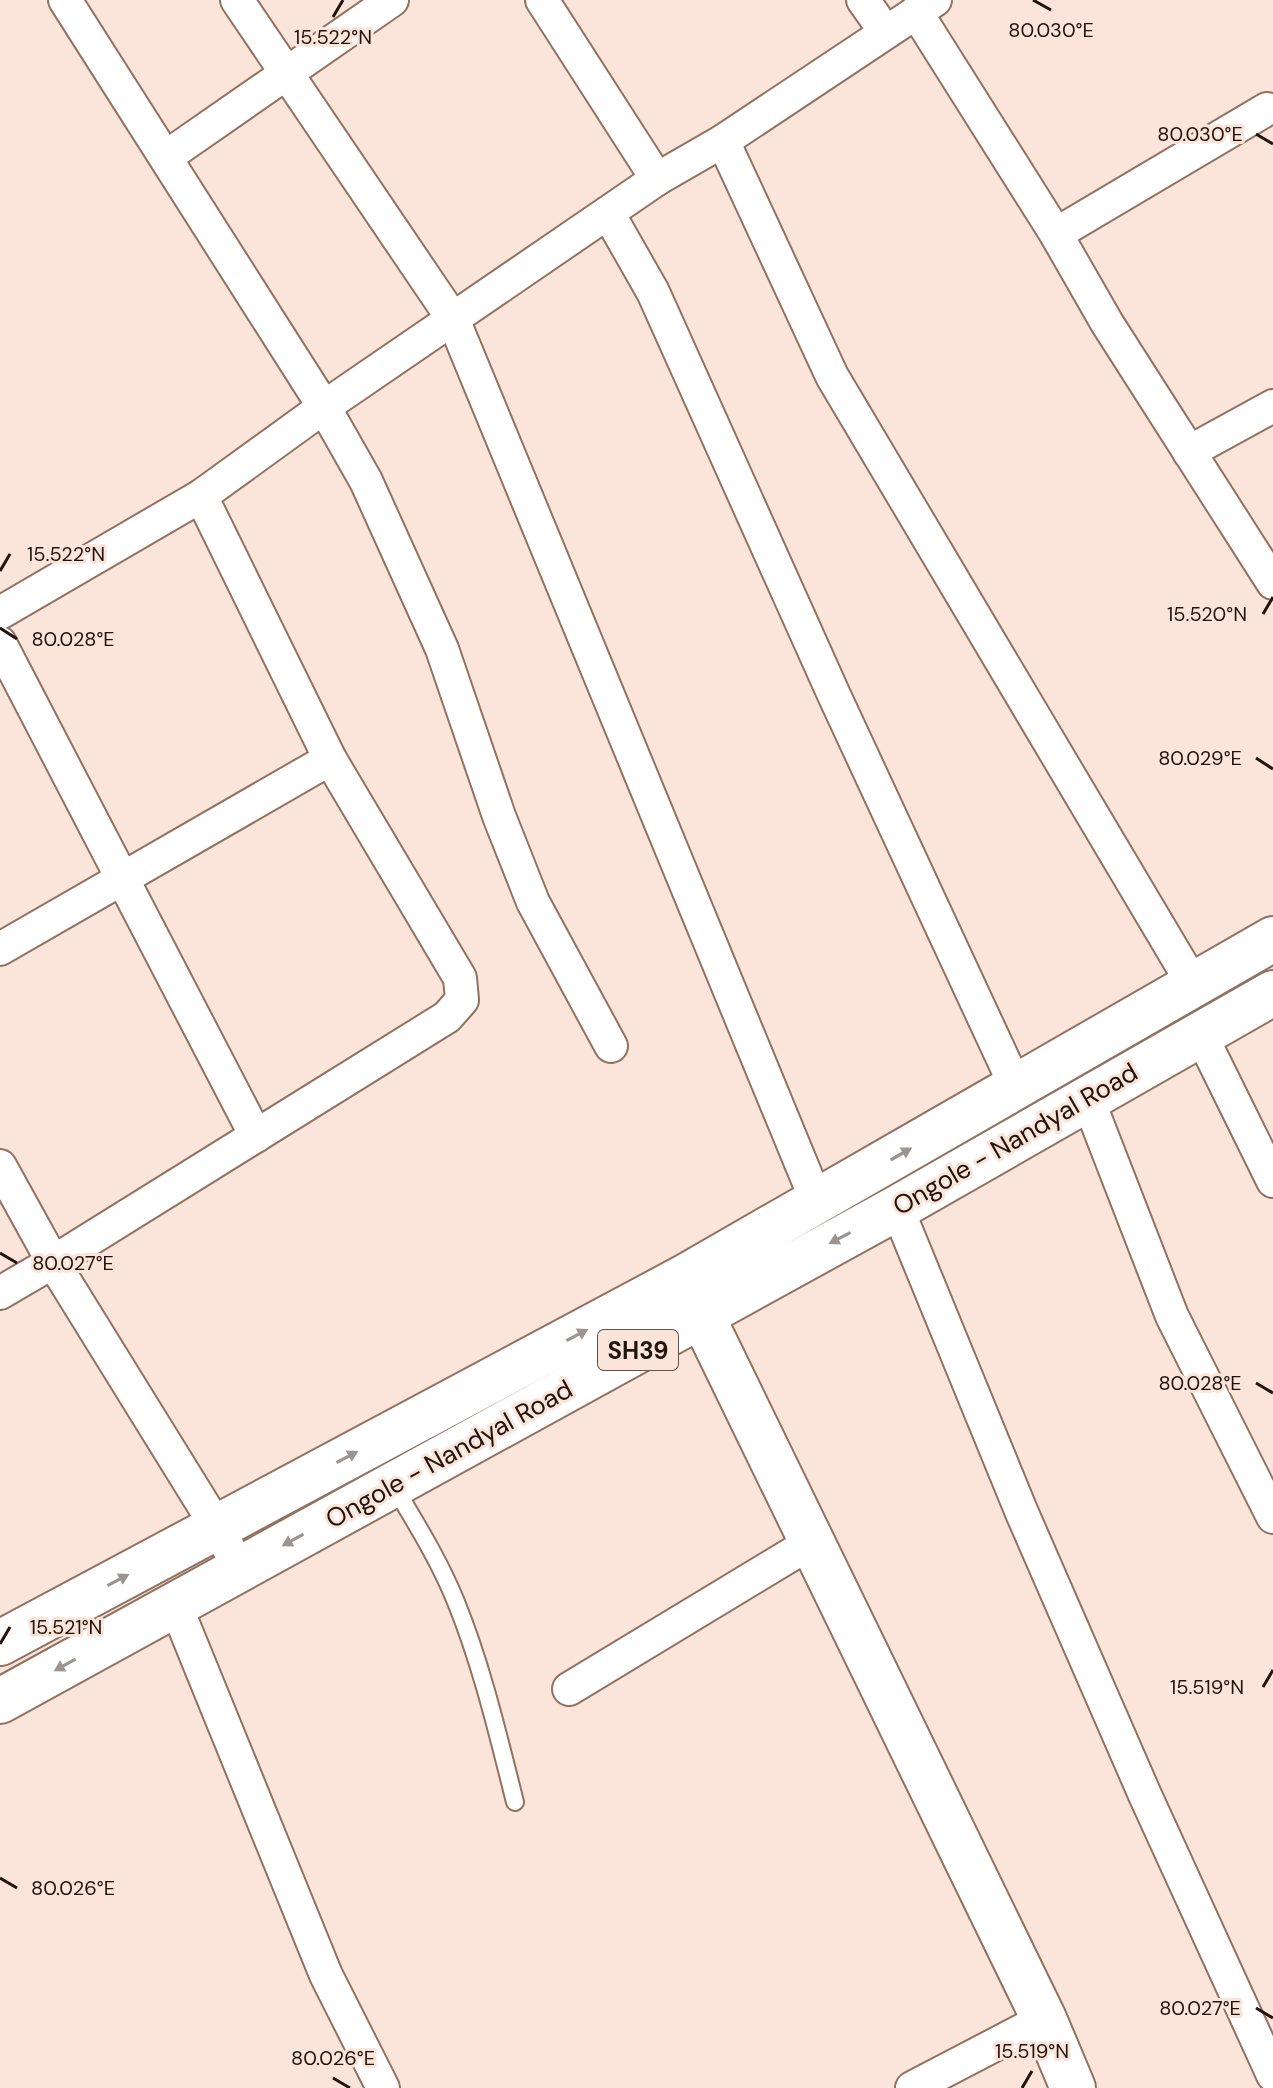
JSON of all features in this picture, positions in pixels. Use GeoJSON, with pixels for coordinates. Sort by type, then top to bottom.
{"type":"FeatureCollection","features":[{"type":"Feature","properties":{"kind":"main road","name":"Ongole - Nandyal Road"},"geometry":{"type":"LineString","coordinates":[[0,1701],[393,1485],[692,1296],[817,1202],[1273,939]]}},
{"type":"Feature","properties":{"kind":"main road","name":"Ongole - Nandyal Road"},"geometry":{"type":"LineString","coordinates":[[0,1643],[217,1527],[692,1296],[897,1208],[1273,993]]}},
{"type":"Feature","properties":{"kind":"main road"},"geometry":{"type":"LineString","coordinates":[[692,1296],[1044,2019],[1073,2088]]}},
{"type":"Feature","properties":{"kind":"street"},"geometry":{"type":"LineString","coordinates":[[65,0],[324,407],[366,481],[442,649],[499,816],[533,902],[611,1046]]}},
{"type":"Feature","properties":{"kind":"street"},"geometry":{"type":"LineString","coordinates":[[237,0],[453,319],[817,1202]]}},
{"type":"Feature","properties":{"kind":"street"},"geometry":{"type":"LineString","coordinates":[[166,157],[392,0]]}},
{"type":"Feature","properties":{"kind":"street"},"geometry":{"type":"LineString","coordinates":[[542,0],[657,179]]}},
{"type":"Feature","properties":{"kind":"street"},"geometry":{"type":"LineString","coordinates":[[863,0],[885,31]]}},
{"type":"Feature","properties":{"kind":"street"},"geometry":{"type":"LineString","coordinates":[[0,613],[201,496],[324,407],[657,179],[723,141],[926,6],[1107,323],[1273,583]]}},
{"type":"Feature","properties":{"kind":"street"},"geometry":{"type":"LineString","coordinates":[[1056,234],[1267,109]]}},
{"type":"Feature","properties":{"kind":"street"},"geometry":{"type":"LineString","coordinates":[[723,141],[832,376],[1193,984]]}},
{"type":"Feature","properties":{"kind":"street"},"geometry":{"type":"LineString","coordinates":[[608,213],[653,292],[872,779],[1016,1087]]}},
{"type":"Feature","properties":{"kind":"street"},"geometry":{"type":"LineString","coordinates":[[1189,452],[1273,406]]}},
{"type":"Feature","properties":{"kind":"street"},"geometry":{"type":"LineString","coordinates":[[0,1293],[447,1017],[462,1000],[460,978],[330,759],[201,496]]}},
{"type":"Feature","properties":{"kind":"street"},"geometry":{"type":"LineString","coordinates":[[0,643],[256,1136]]}},
{"type":"Feature","properties":{"kind":"street"},"geometry":{"type":"LineString","coordinates":[[0,949],[330,759]]}},
{"type":"Feature","properties":{"kind":"street"},"geometry":{"type":"LineString","coordinates":[[1200,1033],[1273,1181]]}},
{"type":"Feature","properties":{"kind":"street"},"geometry":{"type":"LineString","coordinates":[[1087,1097],[1172,1316],[1273,1517]]}},
{"type":"Feature","properties":{"kind":"street"},"geometry":{"type":"LineString","coordinates":[[0,1166],[53,1262],[240,1569]]}},
{"type":"Feature","properties":{"kind":"street"},"geometry":{"type":"LineString","coordinates":[[897,1208],[1028,1527],[1145,1795],[1273,2075]]}},
{"type":"Feature","properties":{"kind":"street"},"geometry":{"type":"LineString","coordinates":[[569,1689],[812,1542]]}},
{"type":"Feature","properties":{"kind":"street"},"geometry":{"type":"LineString","coordinates":[[175,1604],[326,1975],[383,2088]]}},
{"type":"Feature","properties":{"kind":"street"},"geometry":{"type":"LineString","coordinates":[[912,2088],[1044,2019]]}},
{"type":"Feature","properties":{"kind":"lane"},"geometry":{"type":"LineString","coordinates":[[393,1485],[428,1542],[456,1601],[484,1681],[515,1802]]}}]}
